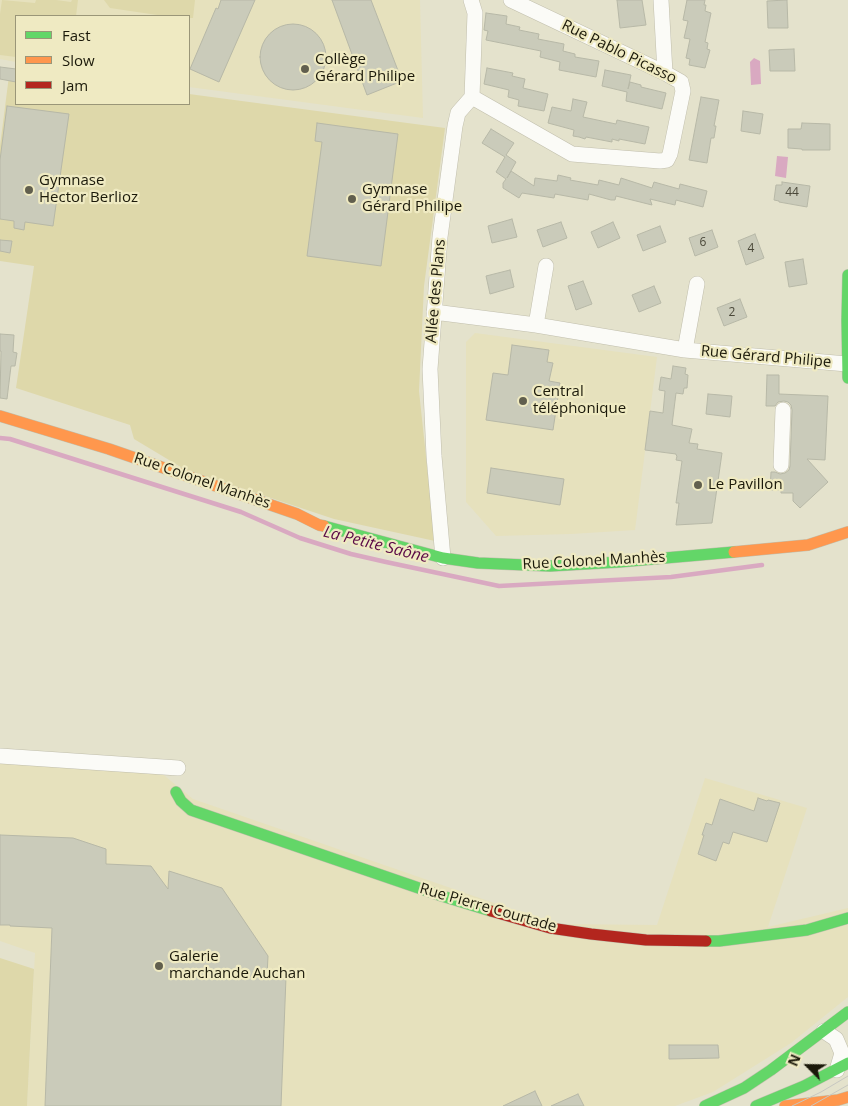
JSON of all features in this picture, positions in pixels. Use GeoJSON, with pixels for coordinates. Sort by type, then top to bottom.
{"type":"FeatureCollection","features":[{"type":"Feature","properties":{"kind":"street"},"geometry":{"type":"LineString","coordinates":[[471,0],[474,13],[472,97]]}},
{"type":"Feature","properties":{"kind":"street","name":"Rue Pablo Picasso"},"geometry":{"type":"LineString","coordinates":[[472,97],[572,154],[660,161],[667,160],[670,154],[683,91],[682,82],[511,0]]}},
{"type":"Feature","properties":{"kind":"street"},"geometry":{"type":"LineString","coordinates":[[661,0],[665,73]]}},
{"type":"Feature","properties":{"kind":"street","name":"Allée des Plans"},"geometry":{"type":"LineString","coordinates":[[443,558],[434,456],[430,369],[440,237],[455,126],[458,113],[472,97]]}},
{"type":"Feature","properties":{"kind":"street"},"geometry":{"type":"LineString","coordinates":[[536,325],[546,266]]}},
{"type":"Feature","properties":{"kind":"street"},"geometry":{"type":"LineString","coordinates":[[848,275],[848,378]]}},
{"type":"Feature","properties":{"kind":"street","name":"Rue Gérard Philipe"},"geometry":{"type":"LineString","coordinates":[[685,350],[697,284]]}},
{"type":"Feature","properties":{"kind":"street","name":"Rue Gérard Philipe"},"geometry":{"type":"LineString","coordinates":[[434,312],[536,325],[685,350],[848,364]]}},
{"type":"Feature","properties":{"kind":"street"},"geometry":{"type":"LineString","coordinates":[[781,465],[783,410]]}},
{"type":"Feature","properties":{"kind":"street","name":"Rue Colonel Manhès"},"geometry":{"type":"LineString","coordinates":[[0,416],[109,449],[298,514],[319,525],[443,558],[478,563],[550,566],[619,562],[808,546],[848,532]]}},
{"type":"Feature","properties":{"kind":"street"},"geometry":{"type":"LineString","coordinates":[[0,756],[178,768]]}},
{"type":"Feature","properties":{"kind":"street","name":"Rue Pierre Courtade"},"geometry":{"type":"LineString","coordinates":[[176,792],[181,801],[191,810],[442,896],[550,928],[646,940],[719,940],[807,930],[848,918]]}},
{"type":"Feature","properties":{"kind":"street"},"geometry":{"type":"LineString","coordinates":[[705,1106],[744,1088],[824,1032],[848,1012]]}},
{"type":"Feature","properties":{"kind":"street"},"geometry":{"type":"LineString","coordinates":[[756,1106],[803,1082],[842,1066],[842,1053],[836,1039],[824,1032]]}},
{"type":"Feature","properties":{"kind":"street"},"geometry":{"type":"LineString","coordinates":[[799,1064],[801,1048]]}},
{"type":"Feature","properties":{"kind":"street"},"geometry":{"type":"LineString","coordinates":[[803,1082],[831,1086]]}},
{"type":"Feature","properties":{"kind":"street"},"geometry":{"type":"LineString","coordinates":[[785,1106],[838,1100],[848,1097]]}},
{"type":"Feature","properties":{"kind":"shaded area","name":"Collège Gérard Philipe"},"geometry":{"type":"Polygon","coordinates":[[[0,0],[420,0],[423,118],[190,87],[190,15],[15,15],[15,62],[0,59],[0,0]]]}},
{"type":"Feature","properties":{"kind":"shaded area"},"geometry":{"type":"Polygon","coordinates":[[[2,0],[35,3],[36,0],[71,2],[72,0],[78,0],[76,15],[15,15],[15,57],[0,55],[2,0]]]}},
{"type":"Feature","properties":{"kind":"shaded area"},"geometry":{"type":"Polygon","coordinates":[[[104,0],[195,0],[193,18],[190,18],[190,15],[157,15],[110,8],[104,0]]]}},
{"type":"Feature","properties":{"kind":"shaded area"},"geometry":{"type":"Polygon","coordinates":[[[754,58],[760,61],[761,84],[751,85],[750,62],[754,58]]]}},
{"type":"Feature","properties":{"kind":"shaded area"},"geometry":{"type":"Polygon","coordinates":[[[10,68],[15,69],[15,105],[190,105],[190,94],[445,128],[424,286],[419,391],[435,541],[334,519],[184,469],[134,439],[130,425],[16,388],[34,266],[0,261],[0,146],[10,68]]]}},
{"type":"Feature","properties":{"kind":"shaded area"},"geometry":{"type":"Polygon","coordinates":[[[777,156],[788,157],[786,178],[775,176],[777,156]]]}},
{"type":"Feature","properties":{"kind":"shaded area"},"geometry":{"type":"Polygon","coordinates":[[[475,333],[657,357],[635,530],[496,536],[466,502],[466,342],[475,333]]]}},
{"type":"Feature","properties":{"kind":"shaded area"},"geometry":{"type":"Polygon","coordinates":[[[0,763],[160,772],[193,799],[555,924],[657,925],[705,778],[807,808],[768,927],[848,908],[848,997],[791,1043],[713,1092],[675,1106],[27,1106],[35,953],[0,941],[0,763]]]}},
{"type":"Feature","properties":{"kind":"shaded area"},"geometry":{"type":"Polygon","coordinates":[[[0,958],[34,969],[27,1106],[0,1106],[0,958]]]}},
{"type":"Feature","properties":{"kind":"building"},"geometry":{"type":"Polygon","coordinates":[[[221,0],[255,0],[219,82],[190,69],[221,0]]]}},
{"type":"Feature","properties":{"kind":"building"},"geometry":{"type":"Polygon","coordinates":[[[332,0],[371,0],[402,81],[367,95],[332,0]]]}},
{"type":"Feature","properties":{"kind":"building"},"geometry":{"type":"Polygon","coordinates":[[[617,0],[642,0],[646,25],[620,28],[617,0]]]}},
{"type":"Feature","properties":{"kind":"building"},"geometry":{"type":"Polygon","coordinates":[[[687,0],[705,0],[705,11],[711,13],[705,42],[708,43],[707,49],[710,50],[705,68],[689,65],[690,59],[686,58],[690,39],[684,38],[688,21],[683,20],[687,0]]]}},
{"type":"Feature","properties":{"kind":"building"},"geometry":{"type":"Polygon","coordinates":[[[787,0],[788,28],[768,28],[767,1],[787,0]]]}},
{"type":"Feature","properties":{"kind":"building"},"geometry":{"type":"Polygon","coordinates":[[[486,13],[507,16],[506,24],[520,27],[519,30],[539,34],[538,39],[564,44],[563,51],[575,54],[575,57],[599,61],[596,77],[559,70],[560,62],[540,57],[541,51],[486,40],[488,31],[484,30],[486,13]]]}},
{"type":"Feature","properties":{"kind":"building"},"geometry":{"type":"Polygon","coordinates":[[[293,24],[306,27],[316,34],[323,44],[326,57],[323,70],[316,80],[306,87],[293,90],[280,87],[270,80],[263,70],[260,57],[263,44],[270,34],[280,27],[293,24]]]}},
{"type":"Feature","properties":{"kind":"building"},"geometry":{"type":"Polygon","coordinates":[[[794,49],[795,71],[770,71],[769,50],[794,49]]]}},
{"type":"Feature","properties":{"kind":"building"},"geometry":{"type":"Polygon","coordinates":[[[0,67],[15,69],[15,82],[0,79],[0,67]]]}},
{"type":"Feature","properties":{"kind":"building"},"geometry":{"type":"Polygon","coordinates":[[[487,68],[513,73],[512,76],[525,79],[523,88],[548,94],[544,111],[518,106],[519,100],[508,97],[509,90],[484,84],[487,68]]]}},
{"type":"Feature","properties":{"kind":"building"},"geometry":{"type":"Polygon","coordinates":[[[605,70],[631,75],[628,89],[630,82],[641,85],[641,87],[666,93],[662,109],[626,101],[627,92],[602,86],[605,70]]]}},
{"type":"Feature","properties":{"kind":"building"},"geometry":{"type":"Polygon","coordinates":[[[701,97],[719,100],[714,126],[716,126],[714,138],[711,138],[707,163],[689,160],[701,97]]]}},
{"type":"Feature","properties":{"kind":"building"},"geometry":{"type":"Polygon","coordinates":[[[573,99],[587,102],[583,117],[616,124],[617,120],[649,127],[645,144],[619,139],[619,141],[612,139],[612,142],[586,137],[585,139],[573,136],[574,130],[548,123],[552,107],[571,111],[573,99]]]}},
{"type":"Feature","properties":{"kind":"building","name":"Gymnase Hector Berlioz"},"geometry":{"type":"Polygon","coordinates":[[[7,106],[69,114],[53,226],[25,222],[24,230],[14,228],[14,221],[0,219],[0,160],[7,106]]]}},
{"type":"Feature","properties":{"kind":"building"},"geometry":{"type":"Polygon","coordinates":[[[743,111],[763,114],[760,134],[741,131],[743,111]]]}},
{"type":"Feature","properties":{"kind":"building","name":"Gymnase Gérard Philipe"},"geometry":{"type":"Polygon","coordinates":[[[317,123],[398,134],[381,266],[307,256],[322,142],[315,141],[317,123]]]}},
{"type":"Feature","properties":{"kind":"building"},"geometry":{"type":"Polygon","coordinates":[[[802,123],[830,124],[830,150],[788,148],[788,129],[801,129],[802,123]]]}},
{"type":"Feature","properties":{"kind":"building"},"geometry":{"type":"Polygon","coordinates":[[[491,129],[514,143],[506,155],[516,162],[507,178],[511,171],[534,186],[535,178],[557,181],[558,175],[571,178],[570,180],[598,185],[599,180],[619,185],[621,178],[652,188],[654,182],[679,189],[680,184],[707,191],[703,207],[676,200],[675,205],[650,199],[652,205],[616,196],[615,200],[611,200],[589,194],[588,200],[555,194],[554,198],[522,193],[519,198],[503,188],[503,183],[506,179],[496,172],[505,157],[482,143],[491,129]]]}},
{"type":"Feature","properties":{"kind":"building"},"geometry":{"type":"Polygon","coordinates":[[[782,182],[810,186],[807,207],[774,200],[776,185],[782,185],[782,182]]]}},
{"type":"Feature","properties":{"kind":"building"},"geometry":{"type":"Polygon","coordinates":[[[512,219],[517,237],[492,243],[488,226],[512,219]]]}},
{"type":"Feature","properties":{"kind":"building"},"geometry":{"type":"Polygon","coordinates":[[[561,222],[567,238],[543,247],[537,230],[561,222]]]}},
{"type":"Feature","properties":{"kind":"building"},"geometry":{"type":"Polygon","coordinates":[[[613,222],[620,238],[598,248],[591,232],[613,222]]]}},
{"type":"Feature","properties":{"kind":"building"},"geometry":{"type":"Polygon","coordinates":[[[660,226],[666,242],[643,251],[637,235],[660,226]]]}},
{"type":"Feature","properties":{"kind":"building"},"geometry":{"type":"Polygon","coordinates":[[[712,230],[718,247],[695,256],[689,238],[712,230]]]}},
{"type":"Feature","properties":{"kind":"building"},"geometry":{"type":"Polygon","coordinates":[[[755,234],[764,258],[746,265],[738,241],[755,234]]]}},
{"type":"Feature","properties":{"kind":"building"},"geometry":{"type":"Polygon","coordinates":[[[0,240],[12,241],[10,253],[0,251],[0,240]]]}},
{"type":"Feature","properties":{"kind":"building"},"geometry":{"type":"Polygon","coordinates":[[[803,259],[807,284],[789,287],[785,262],[803,259]]]}},
{"type":"Feature","properties":{"kind":"building"},"geometry":{"type":"Polygon","coordinates":[[[510,270],[514,287],[490,294],[486,276],[510,270]]]}},
{"type":"Feature","properties":{"kind":"building"},"geometry":{"type":"Polygon","coordinates":[[[583,281],[592,304],[576,310],[568,286],[583,281]]]}},
{"type":"Feature","properties":{"kind":"building"},"geometry":{"type":"Polygon","coordinates":[[[654,286],[661,303],[639,312],[632,295],[654,286]]]}},
{"type":"Feature","properties":{"kind":"building"},"geometry":{"type":"Polygon","coordinates":[[[740,299],[747,317],[724,326],[717,308],[740,299]]]}},
{"type":"Feature","properties":{"kind":"building"},"geometry":{"type":"Polygon","coordinates":[[[0,334],[14,335],[13,352],[17,353],[15,366],[11,366],[7,399],[0,398],[0,334]]]}},
{"type":"Feature","properties":{"kind":"building","name":"Central téléphonique"},"geometry":{"type":"Polygon","coordinates":[[[512,345],[549,350],[547,362],[553,363],[549,381],[560,383],[553,430],[486,420],[493,373],[508,375],[512,345]]]}},
{"type":"Feature","properties":{"kind":"building","name":"Le Pavillon"},"geometry":{"type":"Polygon","coordinates":[[[673,366],[686,368],[685,374],[688,375],[687,388],[684,388],[683,394],[676,393],[672,425],[692,429],[689,443],[698,444],[697,449],[722,453],[712,523],[676,525],[679,503],[676,503],[682,461],[676,460],[676,454],[645,450],[650,411],[663,413],[665,391],[659,390],[661,377],[671,379],[673,366]]]}},
{"type":"Feature","properties":{"kind":"building"},"geometry":{"type":"Polygon","coordinates":[[[767,375],[779,375],[779,394],[828,396],[825,460],[807,459],[828,482],[800,508],[793,501],[793,493],[781,493],[781,490],[770,490],[771,472],[780,474],[789,470],[792,410],[791,405],[784,401],[778,402],[775,406],[766,406],[767,375]]]}},
{"type":"Feature","properties":{"kind":"building"},"geometry":{"type":"Polygon","coordinates":[[[708,394],[732,396],[730,417],[706,414],[708,394]]]}},
{"type":"Feature","properties":{"kind":"building"},"geometry":{"type":"Polygon","coordinates":[[[491,468],[564,479],[560,505],[487,493],[491,468]]]}},
{"type":"Feature","properties":{"kind":"building"},"geometry":{"type":"Polygon","coordinates":[[[758,798],[780,803],[767,842],[733,832],[729,844],[723,842],[716,861],[698,854],[706,823],[712,825],[720,799],[754,811],[758,798]]]}},
{"type":"Feature","properties":{"kind":"building","name":"Galerie marchande Auchan"},"geometry":{"type":"Polygon","coordinates":[[[0,835],[73,838],[106,849],[106,864],[151,866],[168,889],[169,871],[222,888],[268,956],[267,976],[286,977],[281,1106],[45,1106],[52,928],[0,925],[0,835]]]}},
{"type":"Feature","properties":{"kind":"building"},"geometry":{"type":"Polygon","coordinates":[[[669,1045],[718,1045],[719,1058],[669,1059],[669,1045]]]}},
{"type":"Feature","properties":{"kind":"building"},"geometry":{"type":"Polygon","coordinates":[[[535,1091],[542,1106],[503,1106],[535,1091]]]}},
{"type":"Feature","properties":{"kind":"building"},"geometry":{"type":"Polygon","coordinates":[[[578,1094],[584,1106],[551,1106],[578,1094]]]}},
{"type":"Feature","properties":{"kind":"waterway","name":"La Petite Saône"},"geometry":{"type":"LineString","coordinates":[[0,438],[10,439],[241,512],[300,538],[351,554],[499,586],[671,577],[762,565]]}},
{"type":"Feature","properties":{"kind":"tram line"},"geometry":{"type":"LineString","coordinates":[[792,1106],[848,1076]]}},
{"type":"Feature","properties":{"kind":"tram line"},"geometry":{"type":"LineString","coordinates":[[811,1106],[848,1085]]}},
{"type":"Feature","properties":{"kind":"traffic: fast"},"geometry":{"type":"LineString","coordinates":[[848,275],[848,378]]}},
{"type":"Feature","properties":{"kind":"traffic: fast"},"geometry":{"type":"LineString","coordinates":[[324,526],[443,558],[478,563],[550,566],[734,552]]}},
{"type":"Feature","properties":{"kind":"traffic: fast"},"geometry":{"type":"LineString","coordinates":[[176,792],[181,801],[191,810],[491,911]]}},
{"type":"Feature","properties":{"kind":"traffic: fast"},"geometry":{"type":"LineString","coordinates":[[706,941],[807,930],[848,918]]}},
{"type":"Feature","properties":{"kind":"traffic: fast"},"geometry":{"type":"LineString","coordinates":[[705,1106],[744,1088],[848,1012]]}},
{"type":"Feature","properties":{"kind":"traffic: fast"},"geometry":{"type":"LineString","coordinates":[[756,1106],[804,1086],[848,1063]]}},
{"type":"Feature","properties":{"kind":"traffic: slow"},"geometry":{"type":"LineString","coordinates":[[0,416],[109,449],[297,514],[324,526]]}},
{"type":"Feature","properties":{"kind":"traffic: slow"},"geometry":{"type":"LineString","coordinates":[[734,552],[808,545],[848,532]]}},
{"type":"Feature","properties":{"kind":"traffic: slow"},"geometry":{"type":"LineString","coordinates":[[785,1106],[838,1100],[848,1097]]}},
{"type":"Feature","properties":{"kind":"traffic: jam"},"geometry":{"type":"LineString","coordinates":[[491,911],[550,928],[591,934],[646,940],[706,941]]}},
{"type":"Feature","properties":{"kind":"place","name":"Collège Gérard Philipe"},"geometry":{"type":"Point","coordinates":[305,69]}},
{"type":"Feature","properties":{"kind":"place","name":"Gymnase Hector Berlioz"},"geometry":{"type":"Point","coordinates":[29,190]}},
{"type":"Feature","properties":{"kind":"place","name":"Gymnase Gérard Philipe"},"geometry":{"type":"Point","coordinates":[352,199]}},
{"type":"Feature","properties":{"kind":"place","name":"Central téléphonique"},"geometry":{"type":"Point","coordinates":[523,401]}},
{"type":"Feature","properties":{"kind":"place","name":"Le Pavillon"},"geometry":{"type":"Point","coordinates":[698,485]}},
{"type":"Feature","properties":{"kind":"place","name":"Galerie marchande Auchan"},"geometry":{"type":"Point","coordinates":[159,966]}}]}
